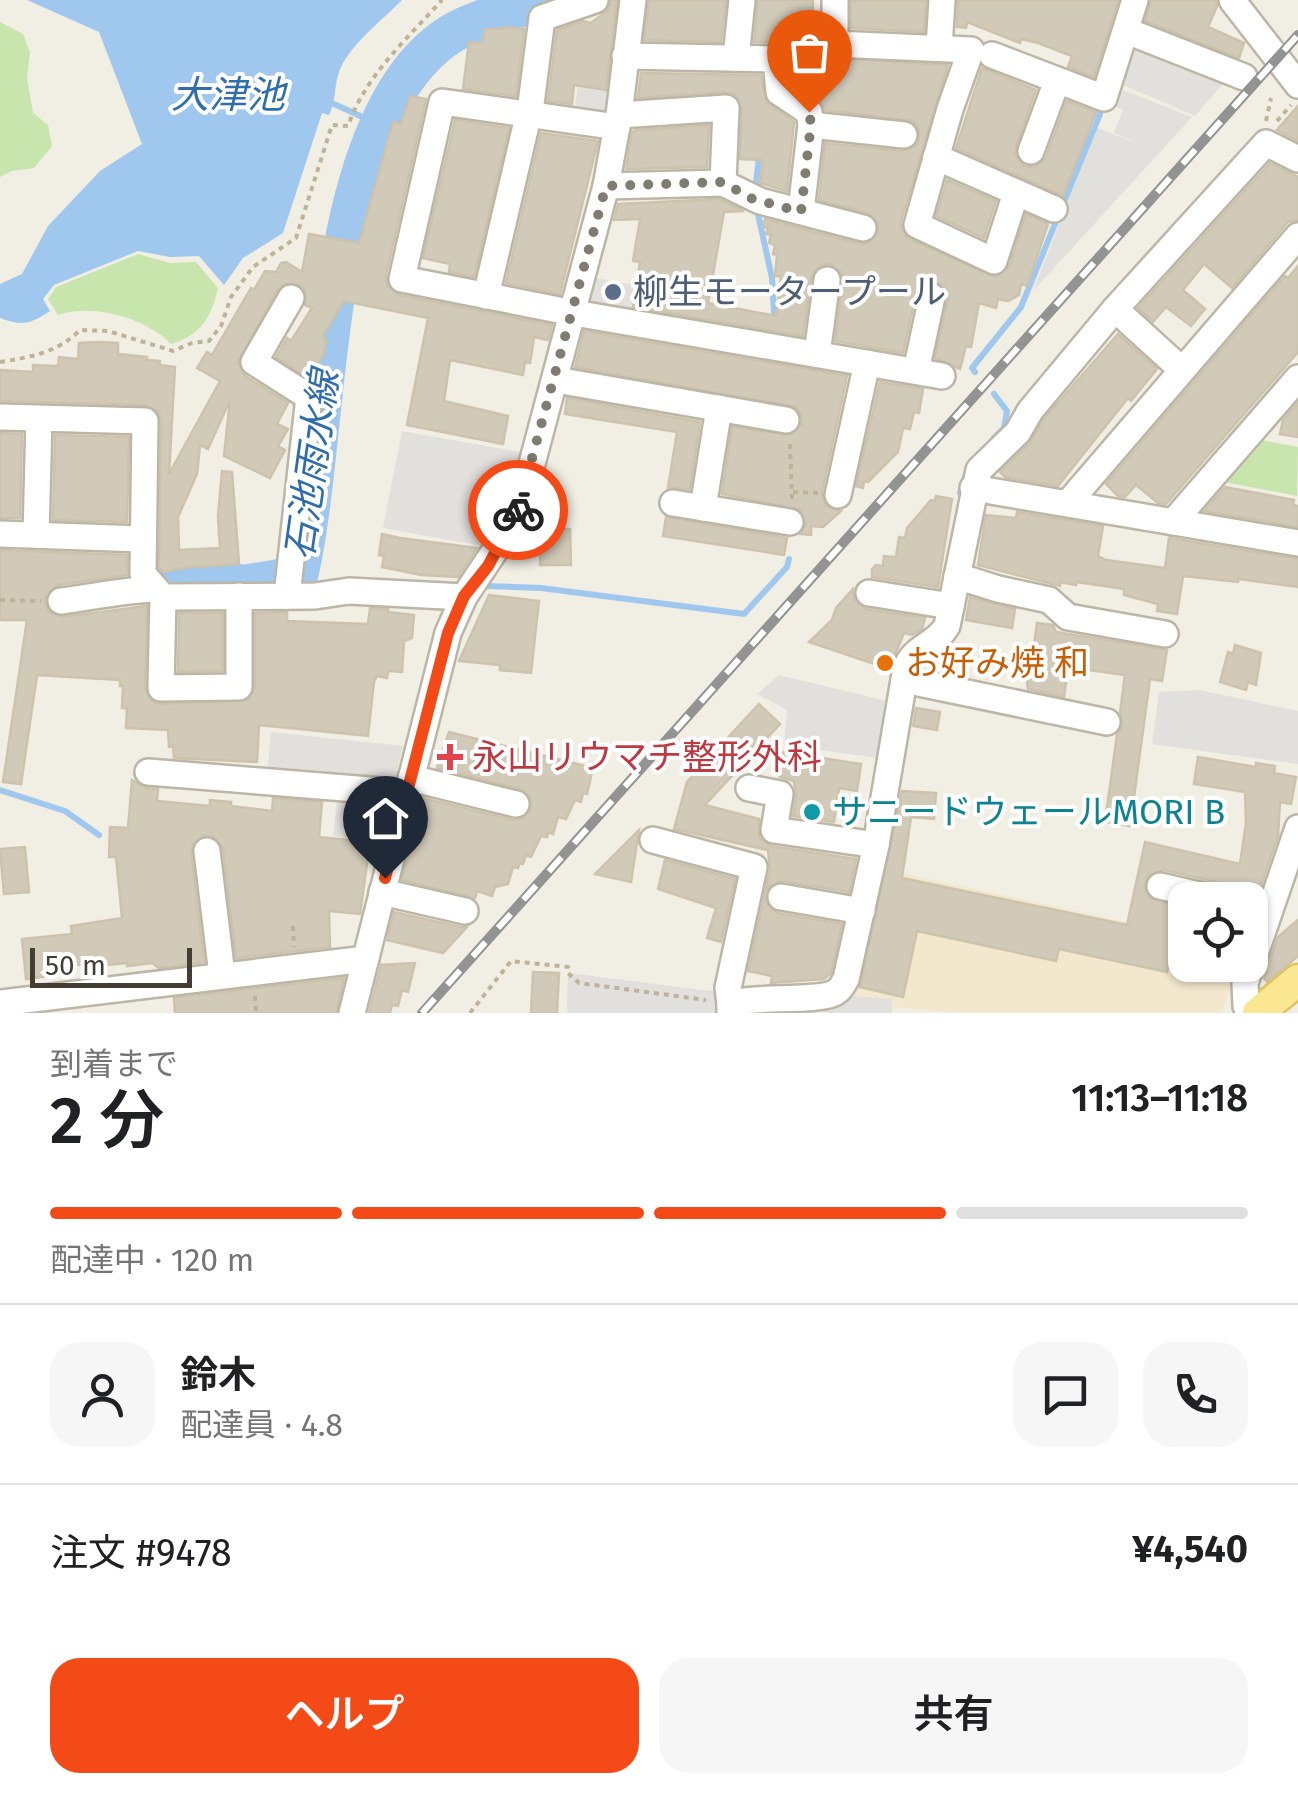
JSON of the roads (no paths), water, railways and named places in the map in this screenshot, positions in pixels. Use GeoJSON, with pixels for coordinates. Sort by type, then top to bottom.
{"type":"FeatureCollection","features":[{"type":"Feature","properties":{"kind":"main road"},"geometry":{"type":"LineString","coordinates":[[1258,1013],[1298,980]]}},
{"type":"Feature","properties":{"kind":"street"},"geometry":{"type":"LineString","coordinates":[[486,296],[528,114],[542,18],[595,0]]}},
{"type":"Feature","properties":{"kind":"street"},"geometry":{"type":"LineString","coordinates":[[352,1013],[444,648],[464,596],[514,522],[556,380],[606,186],[633,0]]}},
{"type":"Feature","properties":{"kind":"street"},"geometry":{"type":"LineString","coordinates":[[736,58],[742,0]]}},
{"type":"Feature","properties":{"kind":"street"},"geometry":{"type":"LineString","coordinates":[[835,0],[835,44],[971,50],[917,226],[994,261],[1016,193]]}},
{"type":"Feature","properties":{"kind":"street"},"geometry":{"type":"LineString","coordinates":[[939,48],[942,0]]}},
{"type":"Feature","properties":{"kind":"street"},"geometry":{"type":"LineString","coordinates":[[992,55],[1104,98],[1135,0]]}},
{"type":"Feature","properties":{"kind":"street"},"geometry":{"type":"LineString","coordinates":[[1232,0],[1298,85]]}},
{"type":"Feature","properties":{"kind":"street"},"geometry":{"type":"LineString","coordinates":[[1127,32],[1244,77]]}},
{"type":"Feature","properties":{"kind":"street"},"geometry":{"type":"LineString","coordinates":[[626,56],[776,59],[779,92],[809,112],[811,124],[801,212]]}},
{"type":"Feature","properties":{"kind":"street"},"geometry":{"type":"LineString","coordinates":[[1030,151],[1058,81]]}},
{"type":"Feature","properties":{"kind":"street"},"geometry":{"type":"LineString","coordinates":[[723,182],[726,108],[618,121],[442,102],[402,278],[929,373],[932,297]]}},
{"type":"Feature","properties":{"kind":"street"},"geometry":{"type":"LineString","coordinates":[[811,124],[904,135]]}},
{"type":"Feature","properties":{"kind":"street"},"geometry":{"type":"LineString","coordinates":[[653,840],[754,867],[728,988],[730,1008],[751,998],[819,1005],[839,991],[846,979],[862,912],[910,656],[941,637],[979,470],[1018,432],[1030,410],[1116,309],[1266,143],[1298,159]]}},
{"type":"Feature","properties":{"kind":"street"},"geometry":{"type":"LineString","coordinates":[[936,157],[1054,209]]}},
{"type":"Feature","properties":{"kind":"street"},"geometry":{"type":"LineString","coordinates":[[606,186],[723,182],[755,199],[863,228]]}},
{"type":"Feature","properties":{"kind":"street"},"geometry":{"type":"LineString","coordinates":[[1068,502],[1298,236]]}},
{"type":"Feature","properties":{"kind":"street"},"geometry":{"type":"LineString","coordinates":[[817,354],[827,280]]}},
{"type":"Feature","properties":{"kind":"street"},"geometry":{"type":"LineString","coordinates":[[287,596],[310,397],[254,362],[291,298]]}},
{"type":"Feature","properties":{"kind":"street"},"geometry":{"type":"LineString","coordinates":[[1116,309],[1182,370]]}},
{"type":"Feature","properties":{"kind":"street"},"geometry":{"type":"LineString","coordinates":[[838,495],[867,363]]}},
{"type":"Feature","properties":{"kind":"street"},"geometry":{"type":"LineString","coordinates":[[1173,522],[1298,378]]}},
{"type":"Feature","properties":{"kind":"street"},"geometry":{"type":"LineString","coordinates":[[556,380],[719,408],[788,428]]}},
{"type":"Feature","properties":{"kind":"street"},"geometry":{"type":"LineString","coordinates":[[703,508],[719,408]]}},
{"type":"Feature","properties":{"kind":"street"},"geometry":{"type":"LineString","coordinates":[[0,417],[145,421],[142,539],[154,587],[161,688],[239,687],[239,596]]}},
{"type":"Feature","properties":{"kind":"street"},"geometry":{"type":"LineString","coordinates":[[36,535],[39,419]]}},
{"type":"Feature","properties":{"kind":"street"},"geometry":{"type":"LineString","coordinates":[[973,488],[1298,543]]}},
{"type":"Feature","properties":{"kind":"street"},"geometry":{"type":"LineString","coordinates":[[674,504],[791,514]]}},
{"type":"Feature","properties":{"kind":"street"},"geometry":{"type":"LineString","coordinates":[[0,534],[142,539]]}},
{"type":"Feature","properties":{"kind":"street"},"geometry":{"type":"LineString","coordinates":[[957,576],[1050,600],[1068,616],[1165,634]]}},
{"type":"Feature","properties":{"kind":"street"},"geometry":{"type":"LineString","coordinates":[[61,601],[154,587],[239,596],[349,591],[464,596]]}},
{"type":"Feature","properties":{"kind":"street"},"geometry":{"type":"LineString","coordinates":[[869,593],[951,606]]}},
{"type":"Feature","properties":{"kind":"street"},"geometry":{"type":"LineString","coordinates":[[904,680],[1107,722]]}},
{"type":"Feature","properties":{"kind":"street"},"geometry":{"type":"LineString","coordinates":[[148,772],[408,785],[516,804]]}},
{"type":"Feature","properties":{"kind":"street"},"geometry":{"type":"LineString","coordinates":[[749,788],[780,794],[774,830],[876,845]]}},
{"type":"Feature","properties":{"kind":"street"},"geometry":{"type":"LineString","coordinates":[[1268,892],[1298,828]]}},
{"type":"Feature","properties":{"kind":"street"},"geometry":{"type":"LineString","coordinates":[[208,852],[222,975]]}},
{"type":"Feature","properties":{"kind":"street"},"geometry":{"type":"LineString","coordinates":[[1160,886],[1168,888]]}},
{"type":"Feature","properties":{"kind":"street"},"geometry":{"type":"LineString","coordinates":[[382,892],[465,911]]}},
{"type":"Feature","properties":{"kind":"street"},"geometry":{"type":"LineString","coordinates":[[781,897],[862,912]]}},
{"type":"Feature","properties":{"kind":"street"},"geometry":{"type":"LineString","coordinates":[[0,1003],[366,958]]}},
{"type":"Feature","properties":{"kind":"street"},"geometry":{"type":"LineString","coordinates":[[1246,982],[1246,1006],[1250,1013]]}},
{"type":"Feature","properties":{"kind":"water","name":"大津池"},"geometry":{"type":"Polygon","coordinates":[[[27,0],[402,0],[357,44],[343,64],[331,110],[329,115],[322,113],[283,233],[243,258],[224,285],[199,256],[170,257],[138,251],[54,285],[43,299],[50,311],[20,323],[0,318],[0,284],[22,274],[48,226],[100,171],[142,144],[99,32],[27,0]]]}},
{"type":"Feature","properties":{"kind":"waterway","name":"石池雨水線"},"geometry":{"type":"LineString","coordinates":[[175,585],[249,584],[298,576],[337,283],[353,205],[375,134],[407,76],[451,34],[544,0]]}},
{"type":"Feature","properties":{"kind":"waterway"},"geometry":{"type":"LineString","coordinates":[[334,104],[378,124]]}},
{"type":"Feature","properties":{"kind":"waterway"},"geometry":{"type":"LineString","coordinates":[[975,372],[972,368],[1021,307],[1100,114]]}},
{"type":"Feature","properties":{"kind":"waterway"},"geometry":{"type":"LineString","coordinates":[[755,193],[759,156]]}},
{"type":"Feature","properties":{"kind":"waterway"},"geometry":{"type":"LineString","coordinates":[[756,205],[772,278],[774,312]]}},
{"type":"Feature","properties":{"kind":"waterway"},"geometry":{"type":"LineString","coordinates":[[994,394],[1007,411],[1004,428],[994,438]]}},
{"type":"Feature","properties":{"kind":"waterway"},"geometry":{"type":"LineString","coordinates":[[960,493],[969,465]]}},
{"type":"Feature","properties":{"kind":"waterway"},"geometry":{"type":"LineString","coordinates":[[486,586],[541,588],[744,614],[787,567],[789,559]]}},
{"type":"Feature","properties":{"kind":"waterway"},"geometry":{"type":"LineString","coordinates":[[0,790],[65,811],[99,835]]}},
{"type":"Feature","properties":{"kind":"railway"},"geometry":{"type":"LineString","coordinates":[[422,1013],[1298,35]]}},
{"type":"Feature","properties":{"kind":"place","name":"柳生モータープール"},"geometry":{"type":"Point","coordinates":[613,292]}},
{"type":"Feature","properties":{"kind":"place","name":"お好み焼 和"},"geometry":{"type":"Point","coordinates":[885,663]}},
{"type":"Feature","properties":{"kind":"place","name":"永山リウマチ整形外科"},"geometry":{"type":"Point","coordinates":[450,757]}},
{"type":"Feature","properties":{"kind":"place","name":"サニードウェールMORI B"},"geometry":{"type":"Point","coordinates":[812,812]}}]}
